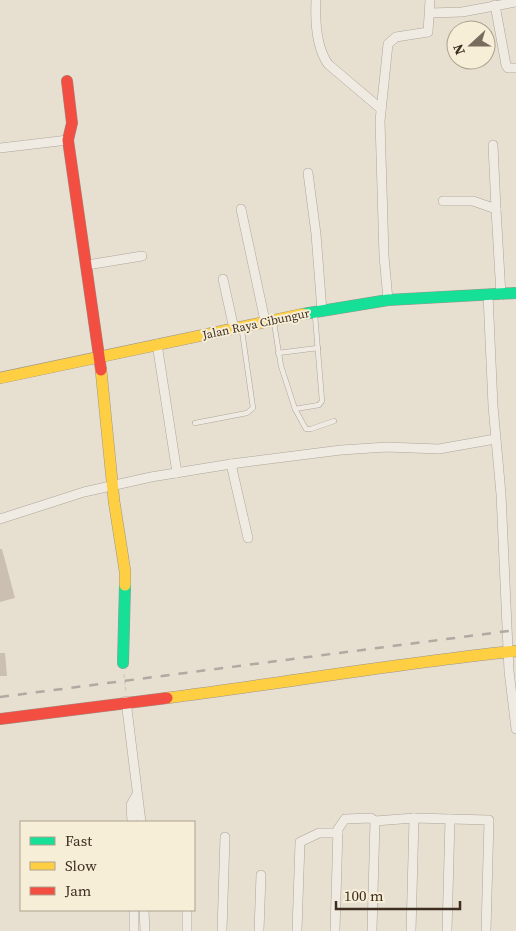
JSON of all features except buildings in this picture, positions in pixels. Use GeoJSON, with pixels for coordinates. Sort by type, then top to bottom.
{"type":"FeatureCollection","features":[{"type":"Feature","properties":{"kind":"main road"},"geometry":{"type":"LineString","coordinates":[[67,81],[72,123],[68,140],[100,356],[112,486],[125,571],[123,663]]}},
{"type":"Feature","properties":{"kind":"main road","name":"Jalan Raya Cibungur"},"geometry":{"type":"LineString","coordinates":[[0,378],[318,311],[388,300],[516,293]]}},
{"type":"Feature","properties":{"kind":"main road"},"geometry":{"type":"LineString","coordinates":[[0,719],[126,701],[186,696],[300,681],[427,660],[512,651]]}},
{"type":"Feature","properties":{"kind":"street"},"geometry":{"type":"LineString","coordinates":[[316,0],[315,18],[324,58],[328,64],[381,109]]}},
{"type":"Feature","properties":{"kind":"street"},"geometry":{"type":"LineString","coordinates":[[388,300],[384,256],[381,109],[388,44],[396,37],[428,32],[430,0]]}},
{"type":"Feature","properties":{"kind":"street"},"geometry":{"type":"LineString","coordinates":[[430,13],[462,12],[516,2]]}},
{"type":"Feature","properties":{"kind":"street"},"geometry":{"type":"LineString","coordinates":[[495,6],[506,65],[508,68],[516,68]]}},
{"type":"Feature","properties":{"kind":"street"},"geometry":{"type":"LineString","coordinates":[[0,148],[68,140]]}},
{"type":"Feature","properties":{"kind":"street"},"geometry":{"type":"LineString","coordinates":[[493,145],[501,294]]}},
{"type":"Feature","properties":{"kind":"street"},"geometry":{"type":"LineString","coordinates":[[308,173],[316,234],[318,311]]}},
{"type":"Feature","properties":{"kind":"street"},"geometry":{"type":"LineString","coordinates":[[443,201],[473,201],[496,209]]}},
{"type":"Feature","properties":{"kind":"street"},"geometry":{"type":"LineString","coordinates":[[240,209],[269,320]]}},
{"type":"Feature","properties":{"kind":"street"},"geometry":{"type":"LineString","coordinates":[[87,265],[142,256]]}},
{"type":"Feature","properties":{"kind":"street"},"geometry":{"type":"LineString","coordinates":[[223,279],[238,328]]}},
{"type":"Feature","properties":{"kind":"street"},"geometry":{"type":"LineString","coordinates":[[488,295],[495,439],[512,623],[516,729]]}},
{"type":"Feature","properties":{"kind":"street"},"geometry":{"type":"LineString","coordinates":[[157,344],[177,473]]}},
{"type":"Feature","properties":{"kind":"street"},"geometry":{"type":"LineString","coordinates":[[0,519],[84,492],[231,464],[341,450],[387,447],[439,449],[495,439]]}},
{"type":"Feature","properties":{"kind":"street"},"geometry":{"type":"LineString","coordinates":[[231,464],[248,538]]}},
{"type":"Feature","properties":{"kind":"street"},"geometry":{"type":"LineString","coordinates":[[126,701],[136,796],[141,804],[142,821]]}},
{"type":"Feature","properties":{"kind":"street"},"geometry":{"type":"LineString","coordinates":[[132,821],[131,805],[136,796]]}},
{"type":"Feature","properties":{"kind":"street"},"geometry":{"type":"LineString","coordinates":[[335,931],[338,833],[345,819],[371,818],[375,821],[414,818],[489,820],[486,931]]}},
{"type":"Feature","properties":{"kind":"street"},"geometry":{"type":"LineString","coordinates":[[411,931],[414,818]]}},
{"type":"Feature","properties":{"kind":"street"},"geometry":{"type":"LineString","coordinates":[[447,931],[450,819]]}},
{"type":"Feature","properties":{"kind":"street"},"geometry":{"type":"LineString","coordinates":[[372,931],[375,821]]}},
{"type":"Feature","properties":{"kind":"street"},"geometry":{"type":"LineString","coordinates":[[297,931],[300,842],[319,833],[338,833]]}},
{"type":"Feature","properties":{"kind":"street"},"geometry":{"type":"LineString","coordinates":[[222,931],[225,837]]}},
{"type":"Feature","properties":{"kind":"street"},"geometry":{"type":"LineString","coordinates":[[259,931],[261,875]]}},
{"type":"Feature","properties":{"kind":"street"},"geometry":{"type":"LineString","coordinates":[[134,911],[134,931]]}},
{"type":"Feature","properties":{"kind":"street"},"geometry":{"type":"LineString","coordinates":[[144,911],[144,931]]}},
{"type":"Feature","properties":{"kind":"street"},"geometry":{"type":"LineString","coordinates":[[186,931],[187,911]]}},
{"type":"Feature","properties":{"kind":"lane"},"geometry":{"type":"LineString","coordinates":[[295,409],[315,407],[320,405],[322,400],[318,348],[318,311]]}},
{"type":"Feature","properties":{"kind":"lane"},"geometry":{"type":"LineString","coordinates":[[269,320],[295,409],[306,429],[334,421]]}},
{"type":"Feature","properties":{"kind":"lane"},"geometry":{"type":"LineString","coordinates":[[195,423],[247,413],[254,408],[238,328]]}},
{"type":"Feature","properties":{"kind":"lane"},"geometry":{"type":"LineString","coordinates":[[278,353],[318,348]]}},
{"type":"Feature","properties":{"kind":"path"},"geometry":{"type":"LineString","coordinates":[[123,663],[126,701]]}},
{"type":"Feature","properties":{"kind":"railway"},"geometry":{"type":"LineString","coordinates":[[0,697],[516,630]]}},
{"type":"Feature","properties":{"kind":"traffic: fast"},"geometry":{"type":"LineString","coordinates":[[303,314],[388,300],[516,293]]}},
{"type":"Feature","properties":{"kind":"traffic: fast"},"geometry":{"type":"LineString","coordinates":[[123,663],[125,585]]}},
{"type":"Feature","properties":{"kind":"traffic: slow"},"geometry":{"type":"LineString","coordinates":[[0,378],[303,314]]}},
{"type":"Feature","properties":{"kind":"traffic: slow"},"geometry":{"type":"LineString","coordinates":[[101,370],[114,501],[125,571],[125,585]]}},
{"type":"Feature","properties":{"kind":"traffic: slow"},"geometry":{"type":"LineString","coordinates":[[167,698],[429,661],[516,651]]}},
{"type":"Feature","properties":{"kind":"traffic: jam"},"geometry":{"type":"LineString","coordinates":[[67,81],[72,123],[68,140],[101,370]]}},
{"type":"Feature","properties":{"kind":"traffic: jam"},"geometry":{"type":"LineString","coordinates":[[0,719],[167,698]]}}]}
